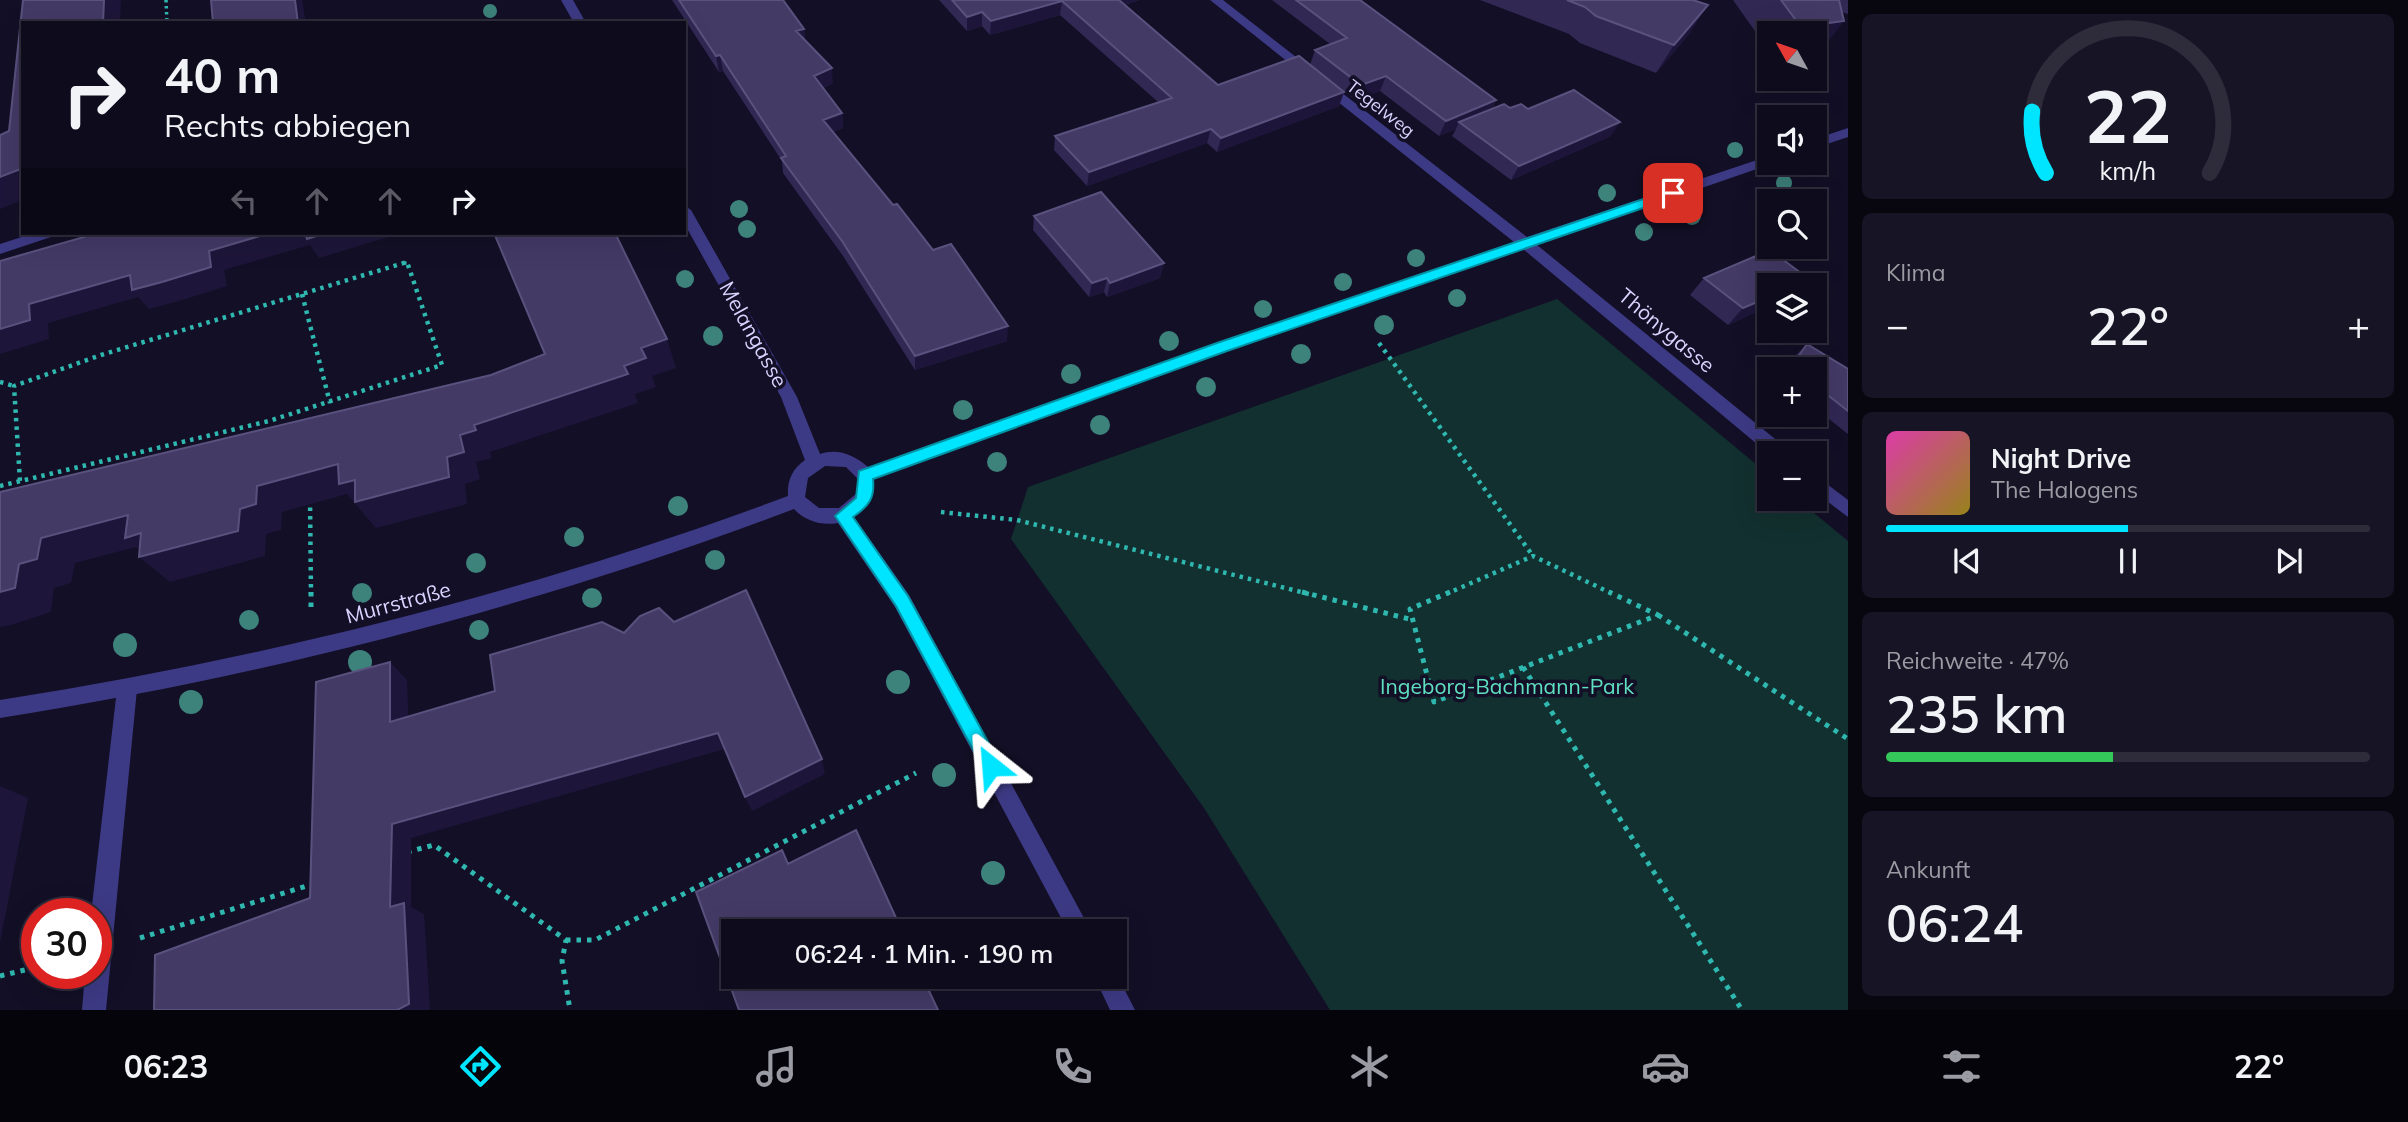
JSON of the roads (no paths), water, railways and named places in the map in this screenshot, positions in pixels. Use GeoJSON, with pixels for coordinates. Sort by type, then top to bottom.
{"type":"FeatureCollection","features":[{"type":"Feature","properties":{"kind":"street"},"geometry":{"type":"LineString","coordinates":[[568,0],[579,21]]}},
{"type":"Feature","properties":{"kind":"street","name":"Tegelweg"},"geometry":{"type":"LineString","coordinates":[[1216,0],[1525,243]]}},
{"type":"Feature","properties":{"kind":"street"},"geometry":{"type":"LineString","coordinates":[[1827,140],[1848,132]]}},
{"type":"Feature","properties":{"kind":"street"},"geometry":{"type":"LineString","coordinates":[[865,475],[1222,347],[1757,164]]}},
{"type":"Feature","properties":{"kind":"street","name":"Melangasse"},"geometry":{"type":"LineString","coordinates":[[686,214],[789,397],[814,462]]}},
{"type":"Feature","properties":{"kind":"street"},"geometry":{"type":"LineString","coordinates":[[0,249],[43,235]]}},
{"type":"Feature","properties":{"kind":"street","name":"Thönygasse"},"geometry":{"type":"LineString","coordinates":[[1525,243],[1765,441]]}},
{"type":"Feature","properties":{"kind":"street"},"geometry":{"type":"LineString","coordinates":[[838,458],[850,461],[865,475],[866,494],[862,503],[843,516],[821,517],[811,514],[797,500],[796,483],[800,474],[814,462],[838,458]]}},
{"type":"Feature","properties":{"kind":"street"},"geometry":{"type":"LineString","coordinates":[[1827,492],[1848,510]]}},
{"type":"Feature","properties":{"kind":"street","name":"Murrstraße"},"geometry":{"type":"LineString","coordinates":[[0,709],[127,689],[311,648],[556,584],[694,539],[797,500]]}},
{"type":"Feature","properties":{"kind":"street"},"geometry":{"type":"LineString","coordinates":[[843,516],[902,601],[1074,919]]}},
{"type":"Feature","properties":{"kind":"street"},"geometry":{"type":"LineString","coordinates":[[104,898],[127,689]]}},
{"type":"Feature","properties":{"kind":"street"},"geometry":{"type":"LineString","coordinates":[[94,1010],[95,989]]}},
{"type":"Feature","properties":{"kind":"street"},"geometry":{"type":"LineString","coordinates":[[1112,989],[1123,1010]]}},
{"type":"Feature","properties":{"kind":"park label","name":"Ingeborg-Bachmann-Park"},"geometry":{"type":"Point","coordinates":[1507,686]}}]}
